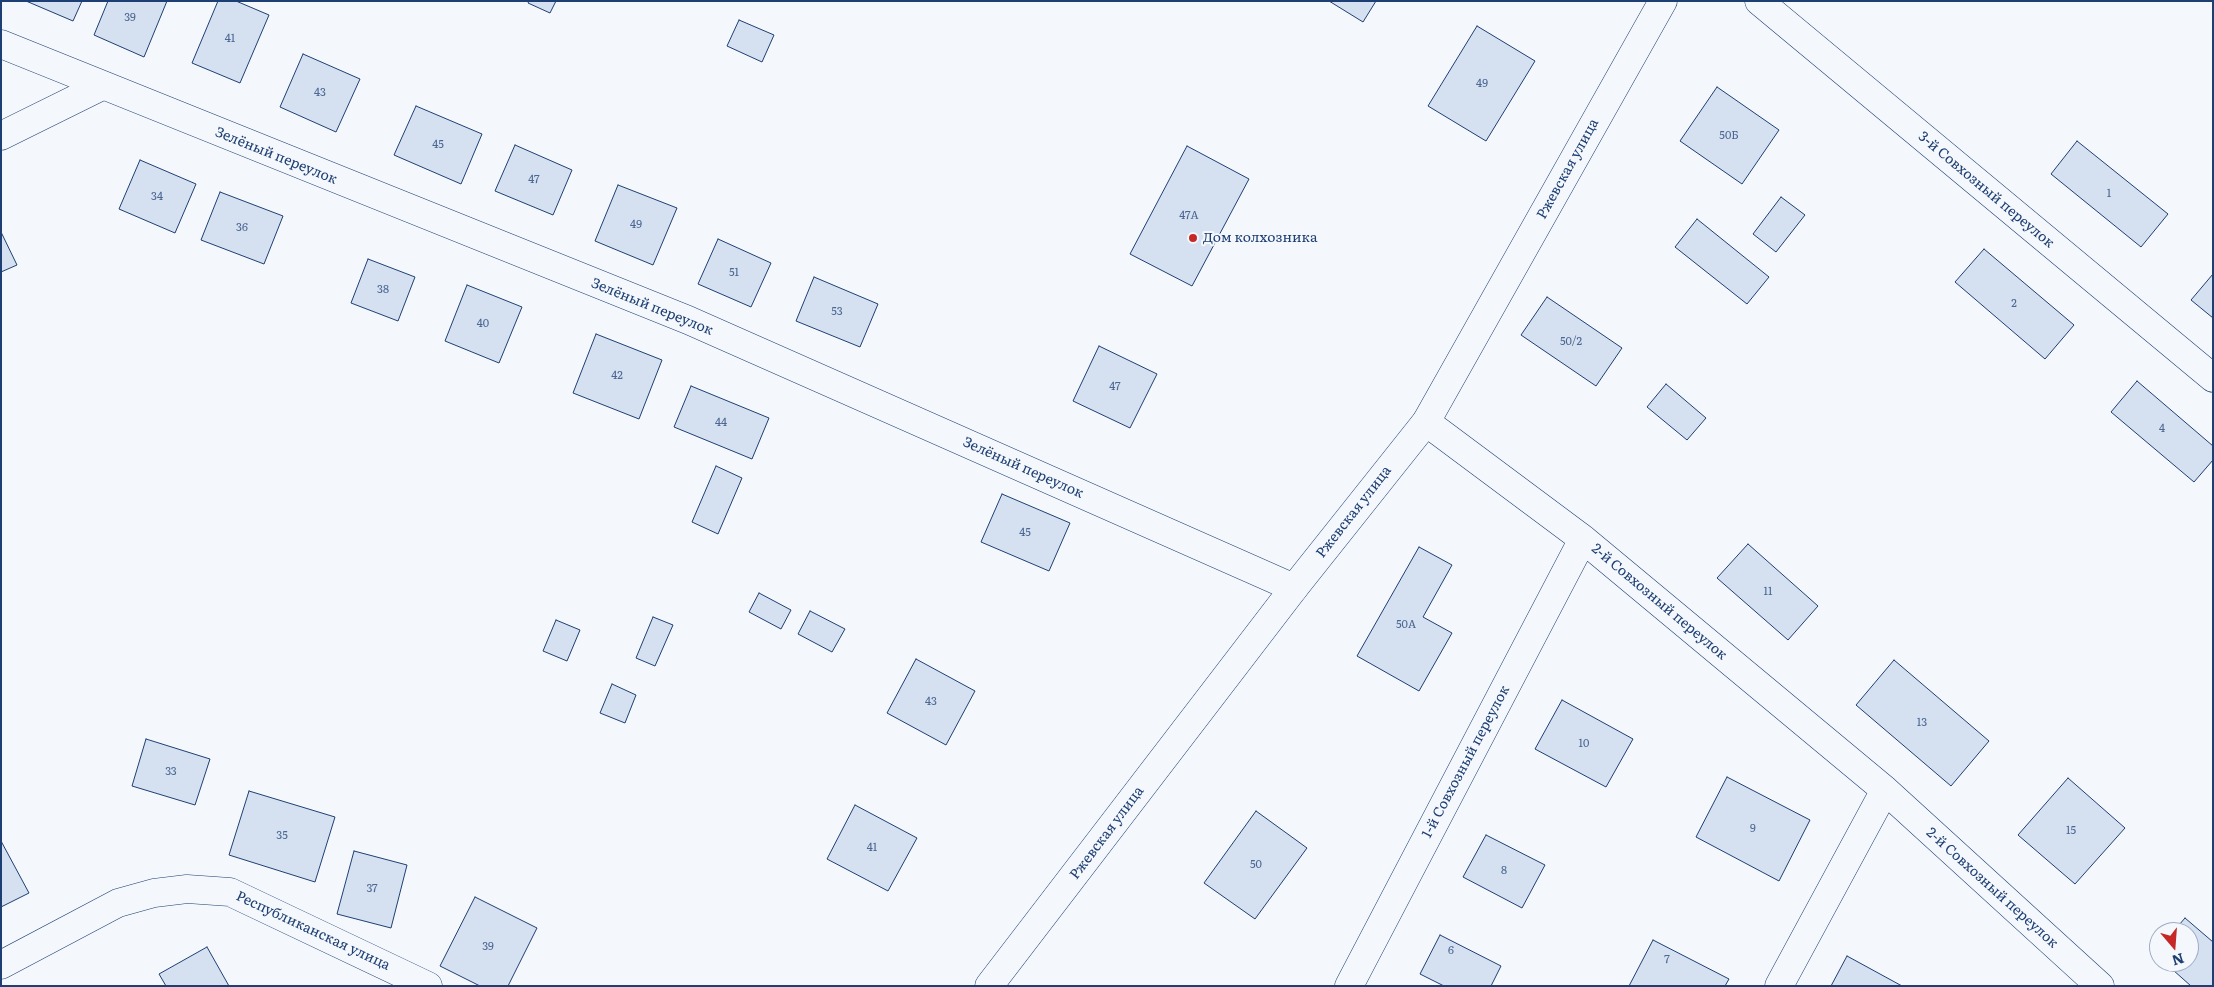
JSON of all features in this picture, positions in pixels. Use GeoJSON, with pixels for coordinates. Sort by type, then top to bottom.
{"type":"FeatureCollection","features":[{"type":"Feature","properties":{"kind":"street","name":"Ржевская улица"},"geometry":{"type":"LineString","coordinates":[[989,986],[1294,588],[1426,422],[1663,1]]}},
{"type":"Feature","properties":{"kind":"street","name":"3-й Совхозный переулок"},"geometry":{"type":"LineString","coordinates":[[1760,1],[2213,378]]}},
{"type":"Feature","properties":{"kind":"street","name":"Зелёный переулок"},"geometry":{"type":"LineString","coordinates":[[1,44],[688,320],[1294,588]]}},
{"type":"Feature","properties":{"kind":"street"},"geometry":{"type":"LineString","coordinates":[[1,136],[102,86]]}},
{"type":"Feature","properties":{"kind":"street","name":"2-й Совхозный переулок"},"geometry":{"type":"LineString","coordinates":[[1426,422],[1583,539],[1885,790],[2100,986]]}},
{"type":"Feature","properties":{"kind":"street","name":"1-й Совхозный переулок"},"geometry":{"type":"LineString","coordinates":[[1349,986],[1583,539]]}},
{"type":"Feature","properties":{"kind":"street"},"geometry":{"type":"LineString","coordinates":[[1779,986],[1885,790]]}},
{"type":"Feature","properties":{"kind":"street","name":"Республиканская улица"},"geometry":{"type":"LineString","coordinates":[[1,965],[118,903],[154,893],[187,889],[230,892],[428,986]]}},
{"type":"Feature","properties":{"kind":"building"},"geometry":{"type":"Polygon","coordinates":[[[26,1],[82,1],[73,21],[26,1]]]}},
{"type":"Feature","properties":{"kind":"building"},"geometry":{"type":"Polygon","coordinates":[[[108,1],[167,1],[144,57],[94,35],[108,1]]]}},
{"type":"Feature","properties":{"kind":"building"},"geometry":{"type":"Polygon","coordinates":[[[218,1],[236,1],[269,15],[240,83],[192,63],[218,1]]]}},
{"type":"Feature","properties":{"kind":"building"},"geometry":{"type":"Polygon","coordinates":[[[529,1],[556,1],[550,13],[528,3],[529,1]]]}},
{"type":"Feature","properties":{"kind":"building"},"geometry":{"type":"Polygon","coordinates":[[[1329,1],[1376,1],[1363,22],[1329,1]]]}},
{"type":"Feature","properties":{"kind":"building"},"geometry":{"type":"Polygon","coordinates":[[[739,20],[774,35],[762,62],[727,46],[739,20]]]}},
{"type":"Feature","properties":{"kind":"building"},"geometry":{"type":"Polygon","coordinates":[[[1477,26],[1535,61],[1486,141],[1428,106],[1477,26]]]}},
{"type":"Feature","properties":{"kind":"building"},"geometry":{"type":"Polygon","coordinates":[[[303,54],[360,79],[336,132],[280,107],[303,54]]]}},
{"type":"Feature","properties":{"kind":"building"},"geometry":{"type":"Polygon","coordinates":[[[1717,87],[1779,130],[1742,184],[1680,141],[1717,87]]]}},
{"type":"Feature","properties":{"kind":"building"},"geometry":{"type":"Polygon","coordinates":[[[416,106],[482,134],[461,184],[394,155],[416,106]]]}},
{"type":"Feature","properties":{"kind":"building"},"geometry":{"type":"Polygon","coordinates":[[[2077,141],[2168,214],[2141,247],[2051,174],[2077,141]]]}},
{"type":"Feature","properties":{"kind":"building"},"geometry":{"type":"Polygon","coordinates":[[[515,145],[572,170],[553,215],[495,191],[515,145]]]}},
{"type":"Feature","properties":{"kind":"building"},"geometry":{"type":"Polygon","coordinates":[[[1187,146],[1249,179],[1192,286],[1130,254],[1187,146]]]}},
{"type":"Feature","properties":{"kind":"building"},"geometry":{"type":"Polygon","coordinates":[[[140,160],[196,184],[175,233],[119,209],[140,160]]]}},
{"type":"Feature","properties":{"kind":"building"},"geometry":{"type":"Polygon","coordinates":[[[618,185],[677,208],[653,265],[595,241],[618,185]]]}},
{"type":"Feature","properties":{"kind":"building"},"geometry":{"type":"Polygon","coordinates":[[[220,192],[283,216],[264,264],[201,240],[220,192]]]}},
{"type":"Feature","properties":{"kind":"building"},"geometry":{"type":"Polygon","coordinates":[[[1781,197],[1805,215],[1776,252],[1753,234],[1781,197]]]}},
{"type":"Feature","properties":{"kind":"building"},"geometry":{"type":"Polygon","coordinates":[[[1697,219],[1769,277],[1747,304],[1675,247],[1697,219]]]}},
{"type":"Feature","properties":{"kind":"building"},"geometry":{"type":"Polygon","coordinates":[[[1,232],[17,265],[1,272],[1,232]]]}},
{"type":"Feature","properties":{"kind":"building"},"geometry":{"type":"Polygon","coordinates":[[[718,239],[771,263],[751,307],[698,284],[718,239]]]}},
{"type":"Feature","properties":{"kind":"building"},"geometry":{"type":"Polygon","coordinates":[[[1984,249],[2074,325],[2045,359],[1955,282],[1984,249]]]}},
{"type":"Feature","properties":{"kind":"building"},"geometry":{"type":"Polygon","coordinates":[[[368,259],[415,277],[398,321],[351,303],[368,259]]]}},
{"type":"Feature","properties":{"kind":"building"},"geometry":{"type":"Polygon","coordinates":[[[2213,274],[2213,318],[2191,300],[2213,274]]]}},
{"type":"Feature","properties":{"kind":"building"},"geometry":{"type":"Polygon","coordinates":[[[814,277],[878,304],[860,347],[796,321],[814,277]]]}},
{"type":"Feature","properties":{"kind":"building"},"geometry":{"type":"Polygon","coordinates":[[[467,285],[522,307],[499,363],[445,341],[467,285]]]}},
{"type":"Feature","properties":{"kind":"building"},"geometry":{"type":"Polygon","coordinates":[[[1547,297],[1622,348],[1596,386],[1521,335],[1547,297]]]}},
{"type":"Feature","properties":{"kind":"building"},"geometry":{"type":"Polygon","coordinates":[[[596,334],[662,360],[639,419],[573,393],[596,334]]]}},
{"type":"Feature","properties":{"kind":"building"},"geometry":{"type":"Polygon","coordinates":[[[1099,346],[1157,374],[1130,428],[1073,401],[1099,346]]]}},
{"type":"Feature","properties":{"kind":"building"},"geometry":{"type":"Polygon","coordinates":[[[2137,381],[2213,446],[2213,460],[2194,482],[2111,412],[2137,381]]]}},
{"type":"Feature","properties":{"kind":"building"},"geometry":{"type":"Polygon","coordinates":[[[1666,384],[1706,418],[1687,440],[1647,407],[1666,384]]]}},
{"type":"Feature","properties":{"kind":"building"},"geometry":{"type":"Polygon","coordinates":[[[691,386],[769,418],[752,459],[674,427],[691,386]]]}},
{"type":"Feature","properties":{"kind":"building"},"geometry":{"type":"Polygon","coordinates":[[[716,466],[742,478],[718,534],[692,522],[716,466]]]}},
{"type":"Feature","properties":{"kind":"building"},"geometry":{"type":"Polygon","coordinates":[[[1002,494],[1070,523],[1049,571],[981,542],[1002,494]]]}},
{"type":"Feature","properties":{"kind":"building"},"geometry":{"type":"Polygon","coordinates":[[[1748,544],[1818,606],[1788,640],[1717,578],[1748,544]]]}},
{"type":"Feature","properties":{"kind":"building"},"geometry":{"type":"Polygon","coordinates":[[[1419,547],[1452,565],[1423,617],[1452,633],[1419,691],[1357,656],[1419,547]]]}},
{"type":"Feature","properties":{"kind":"building"},"geometry":{"type":"Polygon","coordinates":[[[759,593],[791,610],[781,629],[749,612],[759,593]]]}},
{"type":"Feature","properties":{"kind":"building"},"geometry":{"type":"Polygon","coordinates":[[[810,611],[845,629],[832,652],[798,634],[810,611]]]}},
{"type":"Feature","properties":{"kind":"building"},"geometry":{"type":"Polygon","coordinates":[[[653,617],[673,625],[655,666],[636,658],[653,617]]]}},
{"type":"Feature","properties":{"kind":"building"},"geometry":{"type":"Polygon","coordinates":[[[556,620],[580,630],[567,661],[543,651],[556,620]]]}},
{"type":"Feature","properties":{"kind":"building"},"geometry":{"type":"Polygon","coordinates":[[[916,659],[975,691],[946,745],[887,713],[916,659]]]}},
{"type":"Feature","properties":{"kind":"building"},"geometry":{"type":"Polygon","coordinates":[[[1894,660],[1989,741],[1951,786],[1856,705],[1894,660]]]}},
{"type":"Feature","properties":{"kind":"building"},"geometry":{"type":"Polygon","coordinates":[[[612,684],[636,695],[625,723],[600,713],[612,684]]]}},
{"type":"Feature","properties":{"kind":"building"},"geometry":{"type":"Polygon","coordinates":[[[1562,700],[1633,739],[1606,787],[1535,749],[1562,700]]]}},
{"type":"Feature","properties":{"kind":"building"},"geometry":{"type":"Polygon","coordinates":[[[146,739],[210,759],[195,805],[132,786],[146,739]]]}},
{"type":"Feature","properties":{"kind":"building"},"geometry":{"type":"Polygon","coordinates":[[[1727,777],[1810,820],[1779,881],[1696,837],[1727,777]]]}},
{"type":"Feature","properties":{"kind":"building"},"geometry":{"type":"Polygon","coordinates":[[[2068,778],[2125,828],[2075,884],[2018,835],[2068,778]]]}},
{"type":"Feature","properties":{"kind":"building"},"geometry":{"type":"Polygon","coordinates":[[[249,791],[335,817],[315,882],[229,855],[249,791]]]}},
{"type":"Feature","properties":{"kind":"building"},"geometry":{"type":"Polygon","coordinates":[[[855,805],[917,838],[888,891],[827,859],[855,805]]]}},
{"type":"Feature","properties":{"kind":"building"},"geometry":{"type":"Polygon","coordinates":[[[1256,811],[1307,848],[1255,919],[1204,883],[1256,811]]]}},
{"type":"Feature","properties":{"kind":"building"},"geometry":{"type":"Polygon","coordinates":[[[1486,835],[1545,865],[1522,908],[1463,877],[1486,835]]]}},
{"type":"Feature","properties":{"kind":"building"},"geometry":{"type":"Polygon","coordinates":[[[1,841],[29,893],[1,907],[1,841]]]}},
{"type":"Feature","properties":{"kind":"building"},"geometry":{"type":"Polygon","coordinates":[[[354,851],[407,865],[391,928],[337,914],[354,851]]]}},
{"type":"Feature","properties":{"kind":"building"},"geometry":{"type":"Polygon","coordinates":[[[475,897],[537,928],[508,986],[480,986],[440,966],[475,897]]]}},
{"type":"Feature","properties":{"kind":"building"},"geometry":{"type":"Polygon","coordinates":[[[2185,918],[2190,922],[2182,922],[2185,918]]]}},
{"type":"Feature","properties":{"kind":"building"},"geometry":{"type":"Polygon","coordinates":[[[2199,930],[2213,942],[2213,986],[2191,986],[2175,972],[2199,972],[2199,930]]]}},
{"type":"Feature","properties":{"kind":"building"},"geometry":{"type":"Polygon","coordinates":[[[1440,935],[1501,966],[1491,986],[1444,986],[1420,974],[1440,935]]]}},
{"type":"Feature","properties":{"kind":"building"},"geometry":{"type":"Polygon","coordinates":[[[1653,940],[1729,979],[1725,986],[1629,986],[1653,940]]]}},
{"type":"Feature","properties":{"kind":"building"},"geometry":{"type":"Polygon","coordinates":[[[207,947],[229,986],[166,986],[159,974],[207,947]]]}},
{"type":"Feature","properties":{"kind":"building"},"geometry":{"type":"Polygon","coordinates":[[[1847,956],[1902,986],[1831,986],[1847,956]]]}},
{"type":"Feature","properties":{"kind":"place","name":"Дом колхозника"},"geometry":{"type":"Point","coordinates":[1193,238]}}]}
